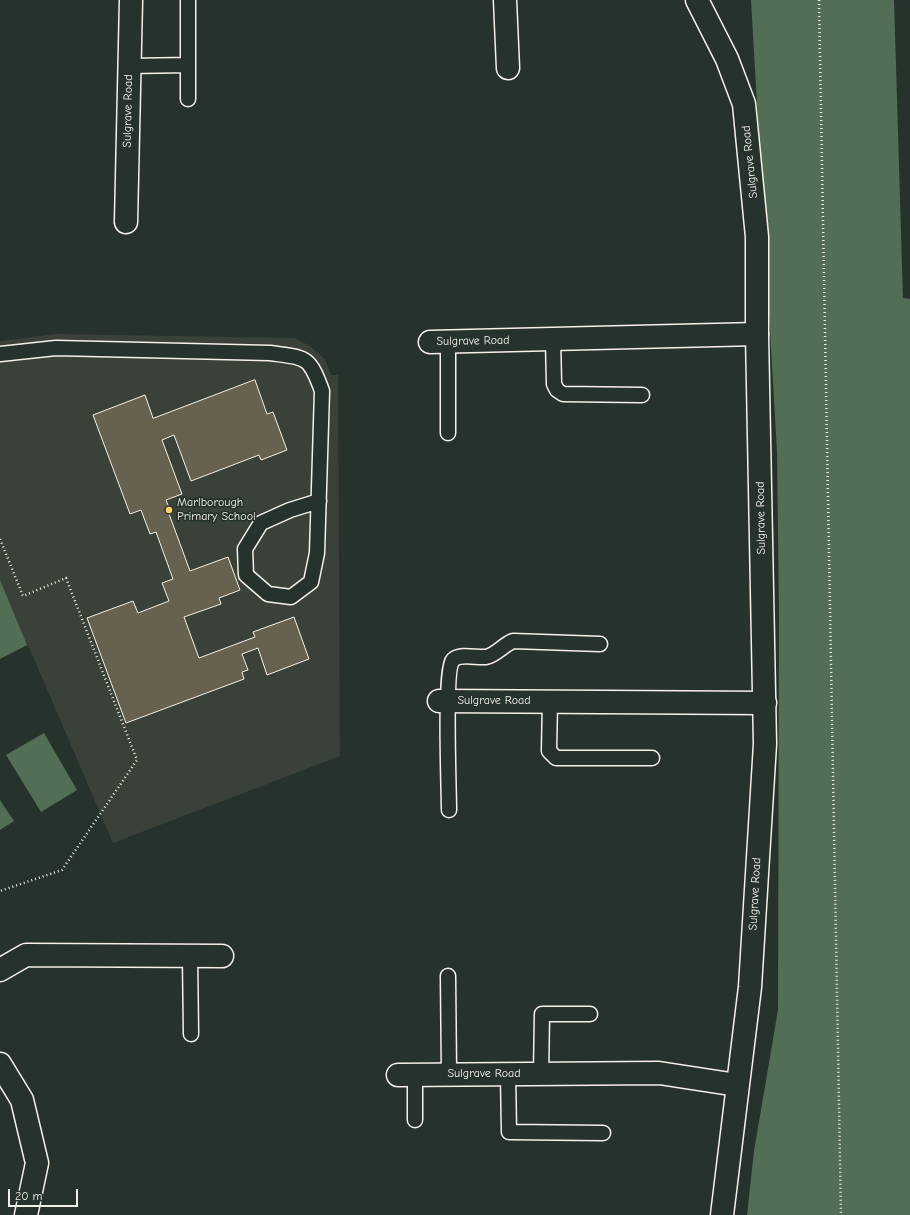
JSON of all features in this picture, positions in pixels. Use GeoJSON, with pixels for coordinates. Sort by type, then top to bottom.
{"type":"FeatureCollection","features":[{"type":"Feature","properties":{"kind":"street","name":"Sulgrave Road"},"geometry":{"type":"LineString","coordinates":[[126,222],[131,0]]}},
{"type":"Feature","properties":{"kind":"street"},"geometry":{"type":"LineString","coordinates":[[505,0],[508,68]]}},
{"type":"Feature","properties":{"kind":"street","name":"Sulgrave Road"},"geometry":{"type":"LineString","coordinates":[[698,0],[727,59],[744,104],[757,237],[757,334],[765,744],[750,987],[722,1215]]}},
{"type":"Feature","properties":{"kind":"street","name":"Sulgrave Road"},"geometry":{"type":"LineString","coordinates":[[439,342],[757,334]]}},
{"type":"Feature","properties":{"kind":"street","name":"Sulgrave Road"},"geometry":{"type":"LineString","coordinates":[[444,701],[765,703]]}},
{"type":"Feature","properties":{"kind":"street"},"geometry":{"type":"LineString","coordinates":[[0,970],[26,955],[222,956]]}},
{"type":"Feature","properties":{"kind":"street"},"geometry":{"type":"LineString","coordinates":[[0,1064],[22,1100],[37,1162],[26,1215]]}},
{"type":"Feature","properties":{"kind":"street","name":"Sulgrave Road"},"geometry":{"type":"LineString","coordinates":[[406,1075],[659,1073],[737,1085]]}},
{"type":"Feature","properties":{"kind":"lane"},"geometry":{"type":"LineString","coordinates":[[188,0],[188,99]]}},
{"type":"Feature","properties":{"kind":"lane"},"geometry":{"type":"LineString","coordinates":[[129,66],[188,65]]}},
{"type":"Feature","properties":{"kind":"lane"},"geometry":{"type":"LineString","coordinates":[[553,339],[554,384],[557,390],[563,394],[642,395]]}},
{"type":"Feature","properties":{"kind":"lane"},"geometry":{"type":"LineString","coordinates":[[439,342],[448,432]]}},
{"type":"Feature","properties":{"kind":"lane"},"geometry":{"type":"LineString","coordinates":[[0,354],[56,348],[270,353],[300,357],[314,368],[322,391],[319,501],[317,553],[310,582],[291,597],[268,594],[246,575],[245,549],[261,523],[290,510],[319,501]]}},
{"type":"Feature","properties":{"kind":"lane"},"geometry":{"type":"LineString","coordinates":[[449,810],[444,701],[450,667],[453,660],[458,657],[488,656],[504,644],[513,642],[600,644]]}},
{"type":"Feature","properties":{"kind":"lane"},"geometry":{"type":"LineString","coordinates":[[550,702],[549,751],[556,758],[652,758]]}},
{"type":"Feature","properties":{"kind":"lane"},"geometry":{"type":"LineString","coordinates":[[190,956],[191,1034]]}},
{"type":"Feature","properties":{"kind":"lane"},"geometry":{"type":"LineString","coordinates":[[448,976],[449,1074]]}},
{"type":"Feature","properties":{"kind":"lane"},"geometry":{"type":"LineString","coordinates":[[542,1074],[542,1014],[590,1014]]}},
{"type":"Feature","properties":{"kind":"lane"},"geometry":{"type":"LineString","coordinates":[[508,1074],[509,1132],[603,1133]]}},
{"type":"Feature","properties":{"kind":"lane"},"geometry":{"type":"LineString","coordinates":[[406,1075],[415,1120]]}},
{"type":"Feature","properties":{"kind":"path"},"geometry":{"type":"LineString","coordinates":[[819,0],[841,1215]]}},
{"type":"Feature","properties":{"kind":"path"},"geometry":{"type":"LineString","coordinates":[[0,539],[23,596],[66,578],[137,760],[62,870],[0,891]]}},
{"type":"Feature","properties":{"kind":"shaded area","name":"Marlborough Primary School"},"geometry":{"type":"Polygon","coordinates":[[[57,334],[294,338],[310,346],[325,359],[331,375],[338,375],[340,756],[113,843],[28,645],[0,659],[0,341],[57,334]]]}},
{"type":"Feature","properties":{"kind":"green space"},"geometry":{"type":"Polygon","coordinates":[[[751,0],[894,0],[903,298],[910,299],[910,1215],[747,1215],[754,1151],[778,1010],[779,616],[777,452],[751,0]]]}},
{"type":"Feature","properties":{"kind":"green space"},"geometry":{"type":"Polygon","coordinates":[[[0,580],[27,645],[0,659],[0,580]]]}},
{"type":"Feature","properties":{"kind":"green space"},"geometry":{"type":"Polygon","coordinates":[[[44,733],[77,790],[41,812],[6,755],[44,733]]]}},
{"type":"Feature","properties":{"kind":"green space"},"geometry":{"type":"Polygon","coordinates":[[[0,800],[14,821],[0,830],[0,800]]]}},
{"type":"Feature","properties":{"kind":"building"},"geometry":{"type":"Polygon","coordinates":[[[255,380],[267,414],[273,412],[287,450],[261,460],[259,455],[191,481],[174,435],[162,440],[182,494],[166,500],[170,510],[168,511],[190,571],[228,557],[240,590],[219,598],[221,604],[184,617],[199,658],[255,637],[253,632],[294,617],[309,659],[267,675],[258,648],[242,654],[248,670],[242,672],[244,679],[126,723],[87,618],[133,601],[138,613],[169,601],[162,583],[173,579],[156,532],[150,534],[141,510],[130,514],[93,415],[145,395],[153,418],[255,380]]]}},
{"type":"Feature","properties":{"kind":"place","name":"Marlborough Primary School"},"geometry":{"type":"Point","coordinates":[169,510]}}]}
